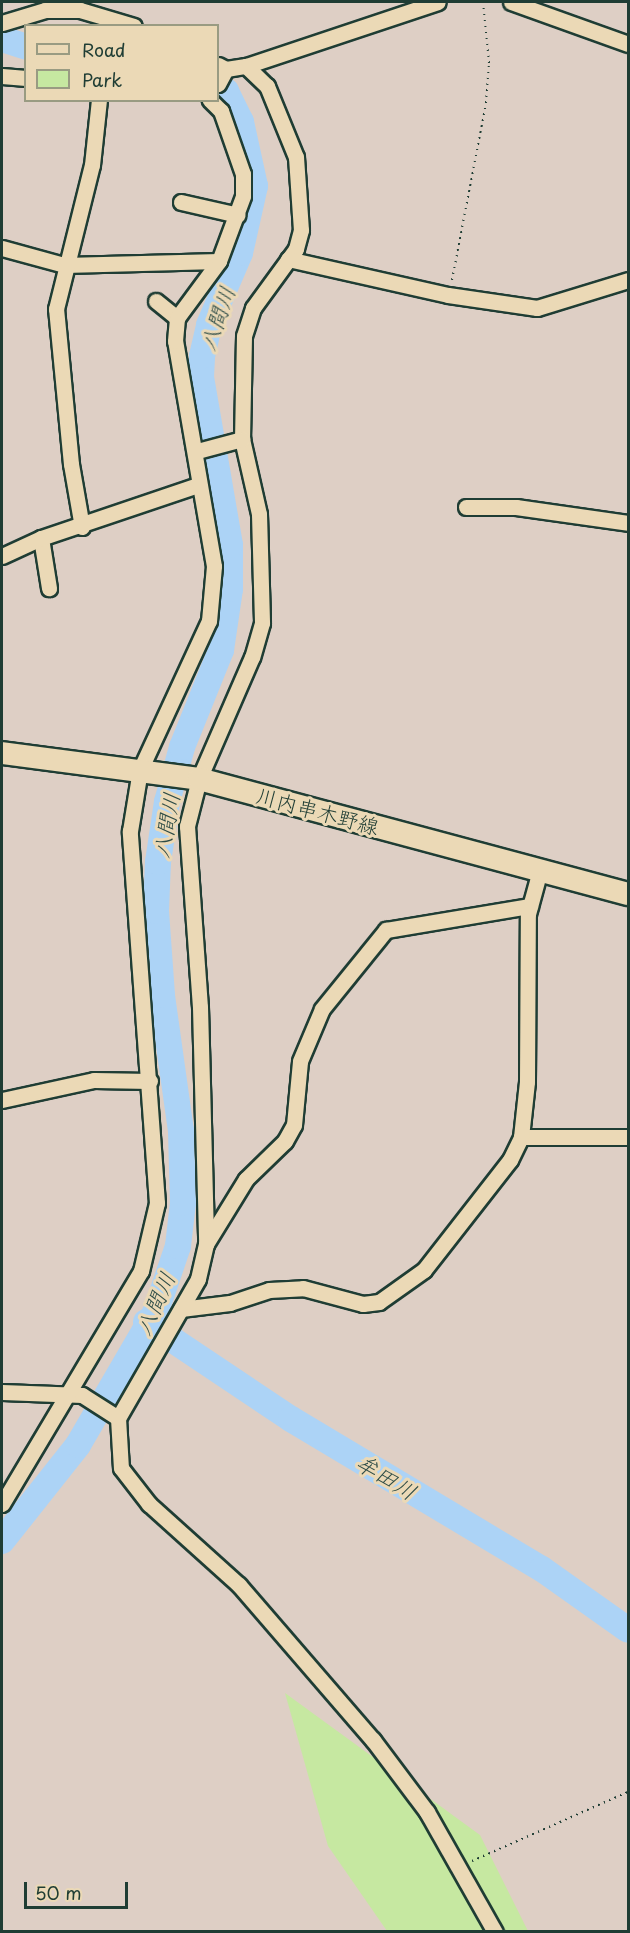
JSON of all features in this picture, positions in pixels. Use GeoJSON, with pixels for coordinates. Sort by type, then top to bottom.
{"type":"FeatureCollection","features":[{"type":"Feature","properties":{"kind":"main road","name":"川内串木野線"},"geometry":{"type":"LineString","coordinates":[[2,753],[199,779],[628,894]]}},
{"type":"Feature","properties":{"kind":"street"},"geometry":{"type":"LineString","coordinates":[[221,74],[438,2]]}},
{"type":"Feature","properties":{"kind":"street"},"geometry":{"type":"LineString","coordinates":[[512,2],[628,44]]}},
{"type":"Feature","properties":{"kind":"street"},"geometry":{"type":"LineString","coordinates":[[2,23],[45,10],[80,10],[127,24]]}},
{"type":"Feature","properties":{"kind":"street"},"geometry":{"type":"LineString","coordinates":[[246,66],[267,86],[296,157],[301,230],[288,259],[253,308],[244,336],[242,439],[259,514],[262,623],[252,657],[199,779],[187,826],[200,1007],[206,1244],[198,1279],[115,1416],[126,1479],[239,1585],[373,1740],[461,1866],[495,1932]]}},
{"type":"Feature","properties":{"kind":"street"},"geometry":{"type":"LineString","coordinates":[[2,76],[24,78]]}},
{"type":"Feature","properties":{"kind":"street"},"geometry":{"type":"LineString","coordinates":[[82,528],[70,464],[56,309],[64,265],[92,165],[99,102]]}},
{"type":"Feature","properties":{"kind":"street"},"geometry":{"type":"LineString","coordinates":[[2,1504],[135,1281],[150,1243],[157,1203],[150,1081],[130,873],[130,831],[140,770],[209,621],[214,566],[198,485],[197,451],[176,366],[177,318],[219,261],[238,215],[243,174],[221,111],[212,102]]}},
{"type":"Feature","properties":{"kind":"street"},"geometry":{"type":"LineString","coordinates":[[181,202],[238,215]]}},
{"type":"Feature","properties":{"kind":"street"},"geometry":{"type":"LineString","coordinates":[[2,248],[64,265],[219,261]]}},
{"type":"Feature","properties":{"kind":"street"},"geometry":{"type":"LineString","coordinates":[[288,259],[448,295],[537,308],[628,280]]}},
{"type":"Feature","properties":{"kind":"street"},"geometry":{"type":"LineString","coordinates":[[156,301],[177,318]]}},
{"type":"Feature","properties":{"kind":"street"},"geometry":{"type":"LineString","coordinates":[[197,451],[242,439]]}},
{"type":"Feature","properties":{"kind":"street"},"geometry":{"type":"LineString","coordinates":[[2,556],[41,538],[82,528],[198,485]]}},
{"type":"Feature","properties":{"kind":"street"},"geometry":{"type":"LineString","coordinates":[[466,507],[516,507],[628,523]]}},
{"type":"Feature","properties":{"kind":"street"},"geometry":{"type":"LineString","coordinates":[[41,538],[49,588]]}},
{"type":"Feature","properties":{"kind":"street"},"geometry":{"type":"LineString","coordinates":[[181,1309],[230,1303],[269,1290],[303,1288],[363,1304],[396,1294],[424,1270],[480,1200],[521,1137],[527,1082],[530,906],[540,870]]}},
{"type":"Feature","properties":{"kind":"street"},"geometry":{"type":"LineString","coordinates":[[206,1244],[246,1179],[285,1141],[294,1125],[300,1060],[321,1009],[386,930],[530,906]]}},
{"type":"Feature","properties":{"kind":"street"},"geometry":{"type":"LineString","coordinates":[[2,1100],[94,1080],[150,1081]]}},
{"type":"Feature","properties":{"kind":"street"},"geometry":{"type":"LineString","coordinates":[[521,1137],[628,1137]]}},
{"type":"Feature","properties":{"kind":"street"},"geometry":{"type":"LineString","coordinates":[[2,1392],[66,1397],[82,1395],[115,1416]]}},
{"type":"Feature","properties":{"kind":"path"},"geometry":{"type":"LineString","coordinates":[[448,295],[486,103],[489,63],[483,2]]}},
{"type":"Feature","properties":{"kind":"path"},"geometry":{"type":"LineString","coordinates":[[461,1866],[628,1792]]}},
{"type":"Feature","properties":{"kind":"green space"},"geometry":{"type":"Polygon","coordinates":[[[285,1693],[480,1835],[528,1931],[387,1931],[328,1846],[285,1693]]]}},
{"type":"Feature","properties":{"kind":"waterway","name":"八間川"},"geometry":{"type":"LineString","coordinates":[[2,39],[24,46]]}},
{"type":"Feature","properties":{"kind":"waterway","name":"八間川"},"geometry":{"type":"LineString","coordinates":[[2,1541],[78,1445],[156,1311],[178,1246],[183,1203],[181,1131],[162,995],[156,911],[158,862],[167,802],[182,747],[221,650],[230,589],[230,545],[201,377],[202,356],[209,325],[240,253],[255,186],[241,122],[226,91],[219,88]]}},
{"type":"Feature","properties":{"kind":"waterway","name":"牟田川"},"geometry":{"type":"LineString","coordinates":[[146,1322],[291,1419],[542,1569],[628,1630]]}}]}
